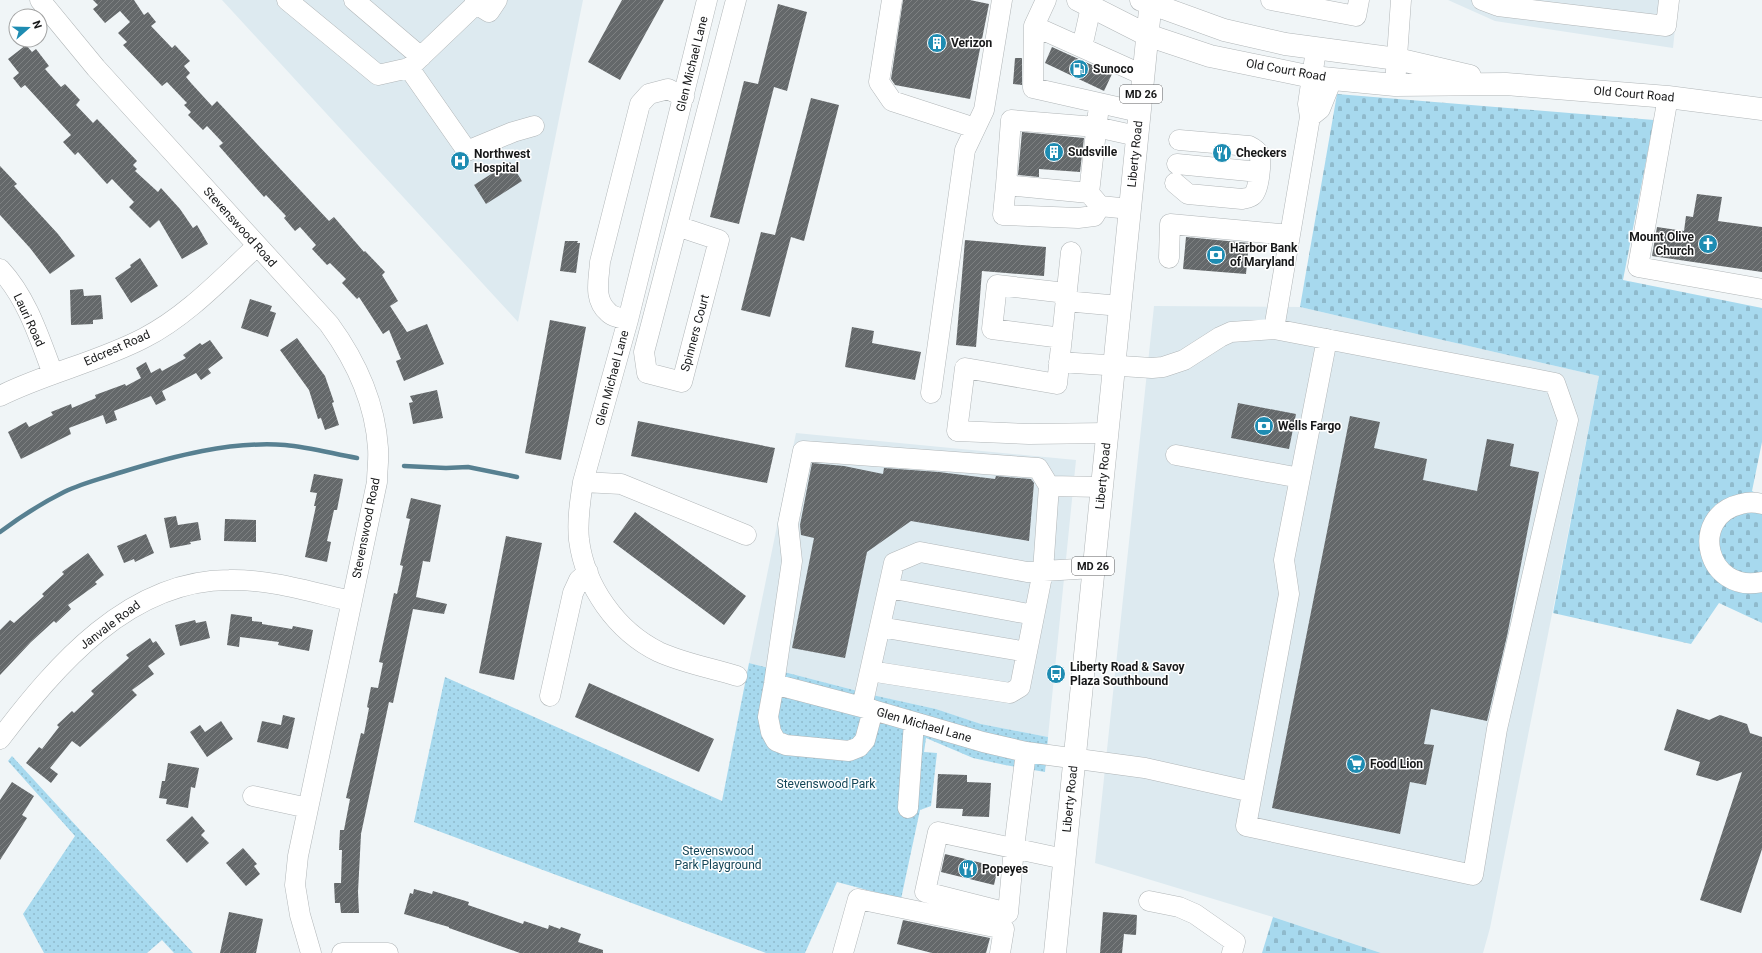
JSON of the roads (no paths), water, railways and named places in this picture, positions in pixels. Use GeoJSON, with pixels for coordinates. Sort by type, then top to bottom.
{"type":"FeatureCollection","features":[{"type":"Feature","properties":{"kind":"main road","name":"Old Court Road"},"geometry":{"type":"LineString","coordinates":[[1147,1],[1224,30],[1316,50],[1397,59],[1506,84]]}},
{"type":"Feature","properties":{"kind":"main road","name":"Liberty Road"},"geometry":{"type":"LineString","coordinates":[[1055,953],[1140,112],[1147,35],[1147,1]]}},
{"type":"Feature","properties":{"kind":"main road","name":"Old Court Road"},"geometry":{"type":"LineString","coordinates":[[1084,4],[1147,35],[1210,56],[1322,78],[1395,85],[1506,84],[1668,97],[1762,109]]}},
{"type":"Feature","properties":{"kind":"street","name":"Stevenswood Road"},"geometry":{"type":"LineString","coordinates":[[40,0],[101,74],[329,324],[345,346],[358,370],[367,392],[378,449],[377,482],[298,856],[295,885],[300,915],[311,953]]}},
{"type":"Feature","properties":{"kind":"street"},"geometry":{"type":"LineString","coordinates":[[286,0],[378,75],[415,62],[476,2],[489,12],[497,0]]}},
{"type":"Feature","properties":{"kind":"street"},"geometry":{"type":"LineString","coordinates":[[354,0],[415,62],[439,111],[467,151],[513,132],[534,126]]}},
{"type":"Feature","properties":{"kind":"street","name":"Glen Michael Lane"},"geometry":{"type":"LineString","coordinates":[[707,0],[628,320],[583,482],[579,507],[579,539],[583,560],[588,572],[603,603],[619,623],[637,638],[664,654],[737,676]]}},
{"type":"Feature","properties":{"kind":"street","name":"Spinners Court"},"geometry":{"type":"LineString","coordinates":[[676,226],[719,240],[682,382],[648,373],[644,352],[676,226],[736,0]]}},
{"type":"Feature","properties":{"kind":"street"},"geometry":{"type":"LineString","coordinates":[[892,0],[879,82],[892,101],[975,128]]}},
{"type":"Feature","properties":{"kind":"street"},"geometry":{"type":"LineString","coordinates":[[931,393],[965,150],[984,110],[1002,0]]}},
{"type":"Feature","properties":{"kind":"street"},"geometry":{"type":"LineString","coordinates":[[1046,0],[1034,26],[1033,88],[1140,112]]}},
{"type":"Feature","properties":{"kind":"street"},"geometry":{"type":"LineString","coordinates":[[1270,0],[1356,16],[1359,0]]}},
{"type":"Feature","properties":{"kind":"street"},"geometry":{"type":"LineString","coordinates":[[1395,85],[1400,0]]}},
{"type":"Feature","properties":{"kind":"street"},"geometry":{"type":"LineString","coordinates":[[1493,2],[1666,26],[1669,0]]}},
{"type":"Feature","properties":{"kind":"street"},"geometry":{"type":"LineString","coordinates":[[1082,47],[1084,4]]}},
{"type":"Feature","properties":{"kind":"street"},"geometry":{"type":"LineString","coordinates":[[1034,26],[1143,75]]}},
{"type":"Feature","properties":{"kind":"street"},"geometry":{"type":"LineString","coordinates":[[1274,329],[1310,117],[1308,104],[1322,78],[1316,50]]}},
{"type":"Feature","properties":{"kind":"street"},"geometry":{"type":"LineString","coordinates":[[628,320],[608,313],[599,301],[598,286],[600,262],[640,104],[649,94],[668,89],[684,97]]}},
{"type":"Feature","properties":{"kind":"street"},"geometry":{"type":"LineString","coordinates":[[1668,97],[1638,267],[1762,289]]}},
{"type":"Feature","properties":{"kind":"street"},"geometry":{"type":"LineString","coordinates":[[1099,102],[1096,127],[1094,216],[1078,218],[1003,215],[1011,120],[1096,127],[1137,136]]}},
{"type":"Feature","properties":{"kind":"street"},"geometry":{"type":"LineString","coordinates":[[1179,140],[1249,146],[1256,150],[1259,155],[1260,162],[1259,172],[1257,189],[1255,194],[1249,198],[1242,199],[1188,194],[1176,173],[1259,172]]}},
{"type":"Feature","properties":{"kind":"street"},"geometry":{"type":"LineString","coordinates":[[1006,185],[1094,200],[1130,209]]}},
{"type":"Feature","properties":{"kind":"street"},"geometry":{"type":"LineString","coordinates":[[1169,258],[1170,224],[1290,234]]}},
{"type":"Feature","properties":{"kind":"street","name":"Edcrest Road"},"geometry":{"type":"LineString","coordinates":[[0,396],[145,338],[176,317],[196,301],[258,246]]}},
{"type":"Feature","properties":{"kind":"street"},"geometry":{"type":"LineString","coordinates":[[1071,252],[1056,384],[965,368],[957,431],[1029,434],[1107,433]]}},
{"type":"Feature","properties":{"kind":"street","name":"Lauri Road"},"geometry":{"type":"LineString","coordinates":[[0,269],[21,297],[32,319],[53,374]]}},
{"type":"Feature","properties":{"kind":"street"},"geometry":{"type":"LineString","coordinates":[[1062,338],[992,330],[997,285],[1120,306]]}},
{"type":"Feature","properties":{"kind":"street"},"geometry":{"type":"LineString","coordinates":[[1059,362],[1152,368],[1163,367],[1193,355],[1209,343],[1231,332],[1274,329],[1327,339],[1555,383],[1568,420],[1497,730],[1473,875],[1246,826],[1289,594],[1284,560],[1327,339]]}},
{"type":"Feature","properties":{"kind":"street"},"geometry":{"type":"LineString","coordinates":[[870,671],[1010,693],[1020,687],[1043,571],[1049,486],[1038,468],[803,452],[788,524],[792,561],[768,716],[771,732],[776,740],[786,745],[849,751],[859,747],[865,740],[870,671],[894,563],[920,552],[1027,572],[1043,571],[1093,568]]}},
{"type":"Feature","properties":{"kind":"street"},"geometry":{"type":"LineString","coordinates":[[1176,455],[1300,478]]}},
{"type":"Feature","properties":{"kind":"street"},"geometry":{"type":"LineString","coordinates":[[583,482],[621,484],[746,535]]}},
{"type":"Feature","properties":{"kind":"street"},"geometry":{"type":"LineString","coordinates":[[1049,486],[1102,487]]}},
{"type":"Feature","properties":{"kind":"street"},"geometry":{"type":"LineString","coordinates":[[1761,499],[1734,505],[1723,512],[1715,522],[1710,533],[1709,544],[1712,558],[1718,569],[1727,577],[1738,582],[1750,584],[1762,582]]}},
{"type":"Feature","properties":{"kind":"street"},"geometry":{"type":"LineString","coordinates":[[550,696],[573,593],[579,580],[588,572]]}},
{"type":"Feature","properties":{"kind":"street","name":"Janvale Road"},"geometry":{"type":"LineString","coordinates":[[0,738],[27,704],[80,647],[116,618],[146,599],[174,588],[202,581],[260,581],[352,601]]}},
{"type":"Feature","properties":{"kind":"street"},"geometry":{"type":"LineString","coordinates":[[888,588],[1034,615]]}},
{"type":"Feature","properties":{"kind":"street"},"geometry":{"type":"LineString","coordinates":[[880,627],[1026,652]]}},
{"type":"Feature","properties":{"kind":"street","name":"Glen Michael Lane"},"geometry":{"type":"LineString","coordinates":[[774,684],[868,708],[983,742],[1026,752],[1145,768],[1252,792]]}},
{"type":"Feature","properties":{"kind":"street"},"geometry":{"type":"LineString","coordinates":[[908,808],[914,722]]}},
{"type":"Feature","properties":{"kind":"street"},"geometry":{"type":"LineString","coordinates":[[1026,752],[1014,848],[1008,913],[925,892],[938,832],[1014,848],[1064,859]]}},
{"type":"Feature","properties":{"kind":"street"},"geometry":{"type":"LineString","coordinates":[[253,796],[308,808]]}},
{"type":"Feature","properties":{"kind":"street"},"geometry":{"type":"LineString","coordinates":[[843,953],[858,899],[1004,928],[1000,953]]}},
{"type":"Feature","properties":{"kind":"street"},"geometry":{"type":"LineString","coordinates":[[1149,901],[1179,907],[1196,914],[1235,942],[1232,953]]}},
{"type":"Feature","properties":{"kind":"street"},"geometry":{"type":"LineString","coordinates":[[342,953],[388,953]]}},
{"type":"Feature","properties":{"kind":"waterway"},"geometry":{"type":"LineString","coordinates":[[0,532],[39,506],[78,486],[182,455],[244,445],[264,444],[294,446],[357,458]]}},
{"type":"Feature","properties":{"kind":"waterway"},"geometry":{"type":"LineString","coordinates":[[404,466],[446,468],[468,467],[517,477]]}},
{"type":"Feature","properties":{"kind":"place","name":"Verizon"},"geometry":{"type":"Point","coordinates":[937,43]}},
{"type":"Feature","properties":{"kind":"place","name":"Sunoco"},"geometry":{"type":"Point","coordinates":[1079,69]}},
{"type":"Feature","properties":{"kind":"place","name":"Sudsville"},"geometry":{"type":"Point","coordinates":[1054,152]}},
{"type":"Feature","properties":{"kind":"place","name":"Checkers"},"geometry":{"type":"Point","coordinates":[1222,153]}},
{"type":"Feature","properties":{"kind":"place","name":"Northwest Hospital"},"geometry":{"type":"Point","coordinates":[460,161]}},
{"type":"Feature","properties":{"kind":"place","name":"Mount Olive Church"},"geometry":{"type":"Point","coordinates":[1708,244]}},
{"type":"Feature","properties":{"kind":"place","name":"Harbor Bank of Maryland"},"geometry":{"type":"Point","coordinates":[1216,255]}},
{"type":"Feature","properties":{"kind":"place","name":"Wells Fargo"},"geometry":{"type":"Point","coordinates":[1264,426]}},
{"type":"Feature","properties":{"kind":"place","name":"Liberty Road & Savoy Plaza Southbound"},"geometry":{"type":"Point","coordinates":[1056,674]}},
{"type":"Feature","properties":{"kind":"place","name":"Food Lion"},"geometry":{"type":"Point","coordinates":[1356,764]}},
{"type":"Feature","properties":{"kind":"place","name":"Popeyes"},"geometry":{"type":"Point","coordinates":[968,869]}},
{"type":"Feature","properties":{"kind":"park label","name":"Stevenswood Park"},"geometry":{"type":"Point","coordinates":[826,784]}},
{"type":"Feature","properties":{"kind":"park label","name":"Stevenswood Park Playground"},"geometry":{"type":"Point","coordinates":[718,858]}}]}
